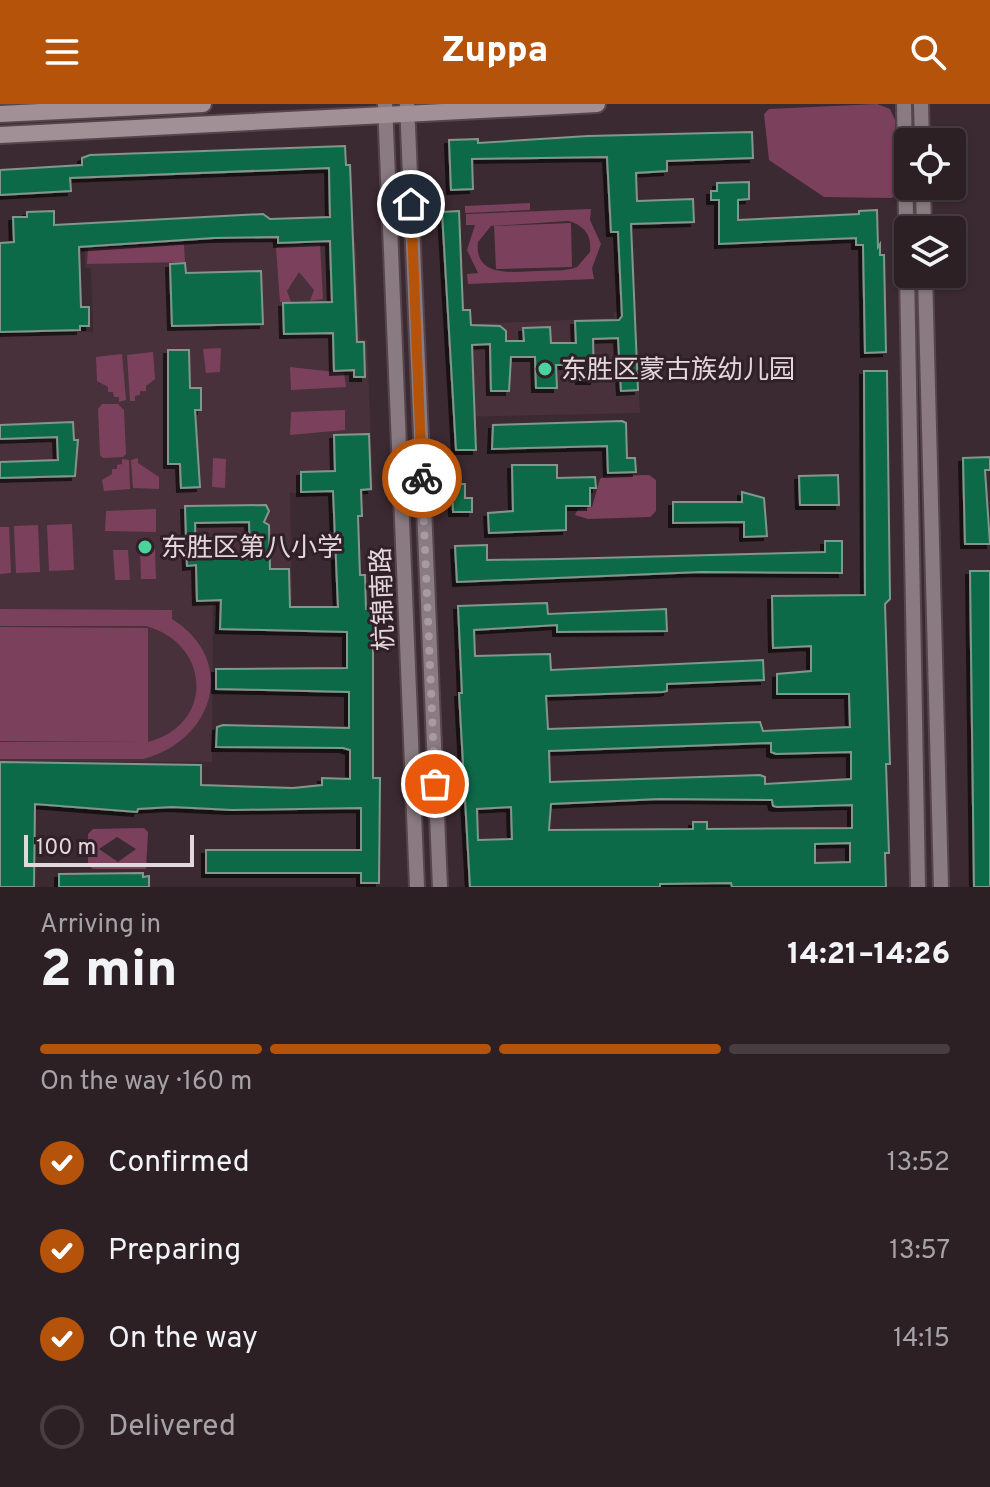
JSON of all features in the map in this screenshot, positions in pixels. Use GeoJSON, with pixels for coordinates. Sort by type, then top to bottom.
{"type":"FeatureCollection","features":[{"type":"Feature","properties":{"kind":"main road"},"geometry":{"type":"LineString","coordinates":[[0,114],[203,104]]}},
{"type":"Feature","properties":{"kind":"main road"},"geometry":{"type":"LineString","coordinates":[[0,135],[386,110],[597,104]]}},
{"type":"Feature","properties":{"kind":"main road"},"geometry":{"type":"LineString","coordinates":[[904,104],[918,887]]}},
{"type":"Feature","properties":{"kind":"main road"},"geometry":{"type":"LineString","coordinates":[[921,104],[922,128]]}},
{"type":"Feature","properties":{"kind":"main road","name":"杭锦南路"},"geometry":{"type":"LineString","coordinates":[[386,110],[417,887]]}},
{"type":"Feature","properties":{"kind":"main road","name":"杭锦南路"},"geometry":{"type":"LineString","coordinates":[[407,110],[440,887]]}},
{"type":"Feature","properties":{"kind":"main road"},"geometry":{"type":"LineString","coordinates":[[925,288],[941,887]]}},
{"type":"Feature","properties":{"kind":"shaded area"},"geometry":{"type":"Polygon","coordinates":[[[877,104],[890,109],[895,120],[894,196],[892,198],[824,197],[769,160],[764,114],[769,109],[877,104]]]}},
{"type":"Feature","properties":{"kind":"shaded area"},"geometry":{"type":"Polygon","coordinates":[[[530,203],[530,210],[465,213],[465,206],[530,203]]]}},
{"type":"Feature","properties":{"kind":"shaded area"},"geometry":{"type":"Polygon","coordinates":[[[591,209],[590,220],[601,244],[592,268],[594,279],[468,284],[467,274],[478,273],[467,250],[475,225],[466,225],[466,214],[591,209]],[[574,223],[491,226],[478,242],[478,254],[489,267],[507,272],[572,269],[590,252],[586,232],[574,223]]]}},
{"type":"Feature","properties":{"kind":"shaded area"},"geometry":{"type":"Polygon","coordinates":[[[571,223],[572,267],[496,269],[494,226],[571,223]]]}},
{"type":"Feature","properties":{"kind":"shaded area","name":"东胜区第八小学"},"geometry":{"type":"Polygon","coordinates":[[[271,239],[272,244],[356,242],[360,339],[367,340],[373,491],[290,493],[292,600],[213,604],[212,762],[0,761],[0,334],[93,332],[91,268],[85,268],[84,248],[271,239]]]}},
{"type":"Feature","properties":{"kind":"shaded area"},"geometry":{"type":"Polygon","coordinates":[[[184,244],[185,262],[87,264],[88,249],[184,244]]]}},
{"type":"Feature","properties":{"kind":"shaded area"},"geometry":{"type":"Polygon","coordinates":[[[320,244],[323,299],[310,301],[314,290],[299,272],[287,291],[291,302],[280,302],[276,247],[320,244]]]}},
{"type":"Feature","properties":{"kind":"shaded area","name":"东胜区蒙古族幼儿园"},"geometry":{"type":"Polygon","coordinates":[[[635,311],[640,413],[453,417],[450,325],[614,318],[614,312],[635,311]]]}},
{"type":"Feature","properties":{"kind":"shaded area"},"geometry":{"type":"Polygon","coordinates":[[[221,348],[220,372],[206,373],[203,349],[221,348]]]}},
{"type":"Feature","properties":{"kind":"shaded area"},"geometry":{"type":"Polygon","coordinates":[[[153,352],[155,379],[146,386],[146,391],[140,391],[140,395],[135,396],[135,401],[130,401],[127,355],[153,352]]]}},
{"type":"Feature","properties":{"kind":"shaded area"},"geometry":{"type":"Polygon","coordinates":[[[122,354],[126,400],[119,402],[119,397],[114,397],[113,392],[108,392],[108,387],[97,381],[96,357],[122,354]]]}},
{"type":"Feature","properties":{"kind":"shaded area"},"geometry":{"type":"Polygon","coordinates":[[[290,367],[344,373],[346,387],[291,390],[290,367]]]}},
{"type":"Feature","properties":{"kind":"shaded area"},"geometry":{"type":"Polygon","coordinates":[[[102,404],[118,404],[124,410],[126,454],[123,457],[103,458],[100,455],[98,409],[102,404]]]}},
{"type":"Feature","properties":{"kind":"shaded area"},"geometry":{"type":"Polygon","coordinates":[[[345,410],[345,430],[290,435],[291,412],[345,410]]]}},
{"type":"Feature","properties":{"kind":"shaded area"},"geometry":{"type":"Polygon","coordinates":[[[138,458],[138,463],[159,477],[159,489],[133,488],[131,460],[138,458]]]}},
{"type":"Feature","properties":{"kind":"shaded area"},"geometry":{"type":"Polygon","coordinates":[[[213,458],[226,459],[225,488],[212,487],[213,458]]]}},
{"type":"Feature","properties":{"kind":"shaded area"},"geometry":{"type":"Polygon","coordinates":[[[122,459],[129,460],[130,489],[104,491],[102,480],[122,464],[122,459]]]}},
{"type":"Feature","properties":{"kind":"shaded area"},"geometry":{"type":"Polygon","coordinates":[[[649,475],[656,480],[656,511],[650,517],[588,519],[575,515],[578,509],[592,507],[600,479],[605,476],[649,475]]]}},
{"type":"Feature","properties":{"kind":"shaded area"},"geometry":{"type":"Polygon","coordinates":[[[156,509],[156,532],[105,531],[106,511],[156,509]]]}},
{"type":"Feature","properties":{"kind":"shaded area"},"geometry":{"type":"Polygon","coordinates":[[[72,524],[74,570],[49,571],[47,525],[72,524]]]}},
{"type":"Feature","properties":{"kind":"shaded area"},"geometry":{"type":"Polygon","coordinates":[[[38,525],[40,572],[16,573],[14,526],[38,525]]]}},
{"type":"Feature","properties":{"kind":"shaded area"},"geometry":{"type":"Polygon","coordinates":[[[0,527],[9,527],[11,573],[0,574],[0,527]]]}},
{"type":"Feature","properties":{"kind":"shaded area"},"geometry":{"type":"Polygon","coordinates":[[[140,549],[155,549],[156,579],[141,579],[140,549]]]}},
{"type":"Feature","properties":{"kind":"shaded area"},"geometry":{"type":"Polygon","coordinates":[[[113,550],[128,550],[130,580],[115,580],[113,550]]]}},
{"type":"Feature","properties":{"kind":"shaded area"},"geometry":{"type":"Polygon","coordinates":[[[0,609],[172,610],[172,619],[193,636],[206,656],[211,677],[209,698],[201,718],[167,750],[143,759],[0,759],[0,742],[147,741],[0,741],[0,627],[148,628],[148,742],[170,733],[185,719],[194,702],[196,684],[193,666],[183,649],[167,635],[146,626],[0,626],[0,609]]]}},
{"type":"Feature","properties":{"kind":"shaded area"},"geometry":{"type":"Polygon","coordinates":[[[144,828],[148,832],[146,869],[93,869],[88,865],[88,834],[93,829],[144,828]],[[117,837],[99,849],[118,862],[136,849],[117,837]]]}},
{"type":"Feature","properties":{"kind":"building"},"geometry":{"type":"Polygon","coordinates":[[[752,132],[753,158],[667,161],[667,171],[636,173],[637,201],[693,199],[694,222],[631,224],[638,390],[621,391],[618,338],[593,339],[594,380],[580,380],[580,365],[556,365],[557,388],[536,388],[535,357],[511,357],[509,391],[491,391],[490,344],[472,345],[476,450],[456,450],[442,212],[459,211],[463,310],[470,310],[471,325],[500,326],[506,331],[506,341],[524,341],[523,328],[550,327],[551,343],[576,343],[575,321],[619,320],[622,316],[618,232],[611,232],[607,157],[472,159],[473,189],[451,190],[449,140],[478,139],[478,143],[588,136],[752,132]]]}},
{"type":"Feature","properties":{"kind":"building"},"geometry":{"type":"Polygon","coordinates":[[[345,146],[346,165],[350,165],[357,342],[364,342],[365,377],[354,377],[354,370],[334,371],[333,333],[284,334],[283,303],[332,302],[330,241],[278,243],[278,237],[214,238],[79,247],[81,307],[89,307],[89,326],[80,326],[80,330],[0,332],[0,243],[14,242],[13,217],[27,217],[27,212],[54,211],[54,225],[263,214],[270,219],[330,217],[329,168],[70,178],[71,191],[0,195],[0,170],[82,165],[82,158],[90,155],[345,146]]]}},
{"type":"Feature","properties":{"kind":"building"},"geometry":{"type":"Polygon","coordinates":[[[749,182],[749,199],[738,200],[738,220],[859,214],[859,211],[877,210],[878,247],[880,244],[880,255],[884,255],[886,352],[865,353],[863,245],[856,245],[856,238],[719,244],[719,200],[711,200],[711,191],[717,191],[717,183],[749,182]]]}},
{"type":"Feature","properties":{"kind":"building"},"geometry":{"type":"Polygon","coordinates":[[[185,263],[186,273],[261,271],[263,324],[172,326],[170,264],[185,263]]]}},
{"type":"Feature","properties":{"kind":"building"},"geometry":{"type":"Polygon","coordinates":[[[168,350],[189,350],[190,388],[201,388],[201,410],[195,410],[200,487],[181,488],[180,464],[168,464],[168,350]]]}},
{"type":"Feature","properties":{"kind":"building"},"geometry":{"type":"Polygon","coordinates":[[[864,371],[887,371],[890,599],[885,604],[890,764],[886,764],[889,853],[885,853],[886,887],[732,887],[731,883],[660,884],[660,887],[470,887],[459,693],[462,693],[458,606],[547,603],[548,614],[666,609],[667,631],[557,632],[557,625],[474,630],[475,656],[550,654],[551,670],[763,660],[764,680],[667,684],[667,691],[663,692],[546,696],[548,729],[760,722],[763,731],[850,727],[849,694],[777,694],[777,674],[811,671],[811,646],[773,648],[772,596],[865,595],[864,371]],[[771,743],[549,751],[550,782],[760,775],[765,777],[765,784],[851,779],[851,752],[776,754],[771,752],[771,743]],[[660,799],[551,804],[549,830],[693,829],[693,822],[707,822],[707,829],[852,828],[852,805],[777,807],[773,806],[772,800],[660,799]],[[511,807],[477,809],[478,840],[512,839],[511,807]],[[850,843],[815,844],[815,863],[850,862],[850,843]]]}},
{"type":"Feature","properties":{"kind":"building"},"geometry":{"type":"Polygon","coordinates":[[[73,422],[74,440],[78,440],[75,476],[0,478],[0,462],[58,460],[57,437],[0,439],[0,425],[73,422]]]}},
{"type":"Feature","properties":{"kind":"building"},"geometry":{"type":"Polygon","coordinates":[[[626,423],[627,458],[635,458],[636,472],[608,473],[607,446],[492,449],[493,425],[626,423]]]}},
{"type":"Feature","properties":{"kind":"building"},"geometry":{"type":"Polygon","coordinates":[[[369,434],[371,489],[361,490],[362,516],[358,516],[360,575],[365,575],[366,609],[373,609],[373,778],[380,778],[379,883],[361,883],[361,873],[206,873],[206,850],[361,850],[361,808],[232,810],[172,807],[138,809],[137,812],[35,804],[34,887],[0,887],[0,762],[201,765],[201,785],[293,788],[322,785],[322,778],[350,779],[350,750],[343,748],[216,747],[217,727],[223,725],[349,728],[349,692],[216,689],[216,669],[347,668],[347,632],[220,629],[221,600],[197,601],[196,565],[187,566],[185,506],[266,505],[269,511],[264,522],[269,525],[270,569],[289,569],[290,607],[338,607],[333,491],[301,492],[301,472],[335,471],[334,435],[369,434]],[[249,522],[195,523],[196,556],[250,554],[249,522]]]}},
{"type":"Feature","properties":{"kind":"building"},"geometry":{"type":"Polygon","coordinates":[[[990,457],[990,470],[985,470],[990,544],[965,544],[963,458],[990,457]]]}},
{"type":"Feature","properties":{"kind":"building"},"geometry":{"type":"Polygon","coordinates":[[[512,465],[557,465],[557,478],[595,477],[596,488],[590,488],[590,506],[566,506],[566,530],[489,533],[488,513],[513,511],[512,465]]]}},
{"type":"Feature","properties":{"kind":"building"},"geometry":{"type":"Polygon","coordinates":[[[838,475],[839,505],[800,505],[799,476],[838,475]]]}},
{"type":"Feature","properties":{"kind":"building"},"geometry":{"type":"Polygon","coordinates":[[[452,484],[465,484],[465,498],[472,498],[472,512],[453,512],[452,484]]]}},
{"type":"Feature","properties":{"kind":"building"},"geometry":{"type":"Polygon","coordinates":[[[742,492],[764,498],[767,536],[744,537],[744,522],[673,523],[673,502],[742,502],[742,492]]]}},
{"type":"Feature","properties":{"kind":"building"},"geometry":{"type":"Polygon","coordinates":[[[825,541],[842,541],[842,573],[701,572],[457,582],[455,546],[487,545],[487,560],[825,552],[825,541]]]}},
{"type":"Feature","properties":{"kind":"building"},"geometry":{"type":"Polygon","coordinates":[[[970,571],[990,571],[990,887],[974,887],[970,571]]]}},
{"type":"Feature","properties":{"kind":"building"},"geometry":{"type":"Polygon","coordinates":[[[143,873],[143,877],[149,876],[149,887],[59,887],[59,874],[143,873]]]}},
{"type":"Feature","properties":{"kind":"way so far"},"geometry":{"type":"LineString","coordinates":[[422,478],[435,784]]}},
{"type":"Feature","properties":{"kind":"place","name":"东胜区蒙古族幼儿园"},"geometry":{"type":"Point","coordinates":[545,369]}},
{"type":"Feature","properties":{"kind":"place","name":"东胜区第八小学"},"geometry":{"type":"Point","coordinates":[145,547]}},
{"type":"Feature","properties":{"kind":"route"},"geometry":{"type":"LineString","coordinates":[[411,204],[422,478]]}}]}
